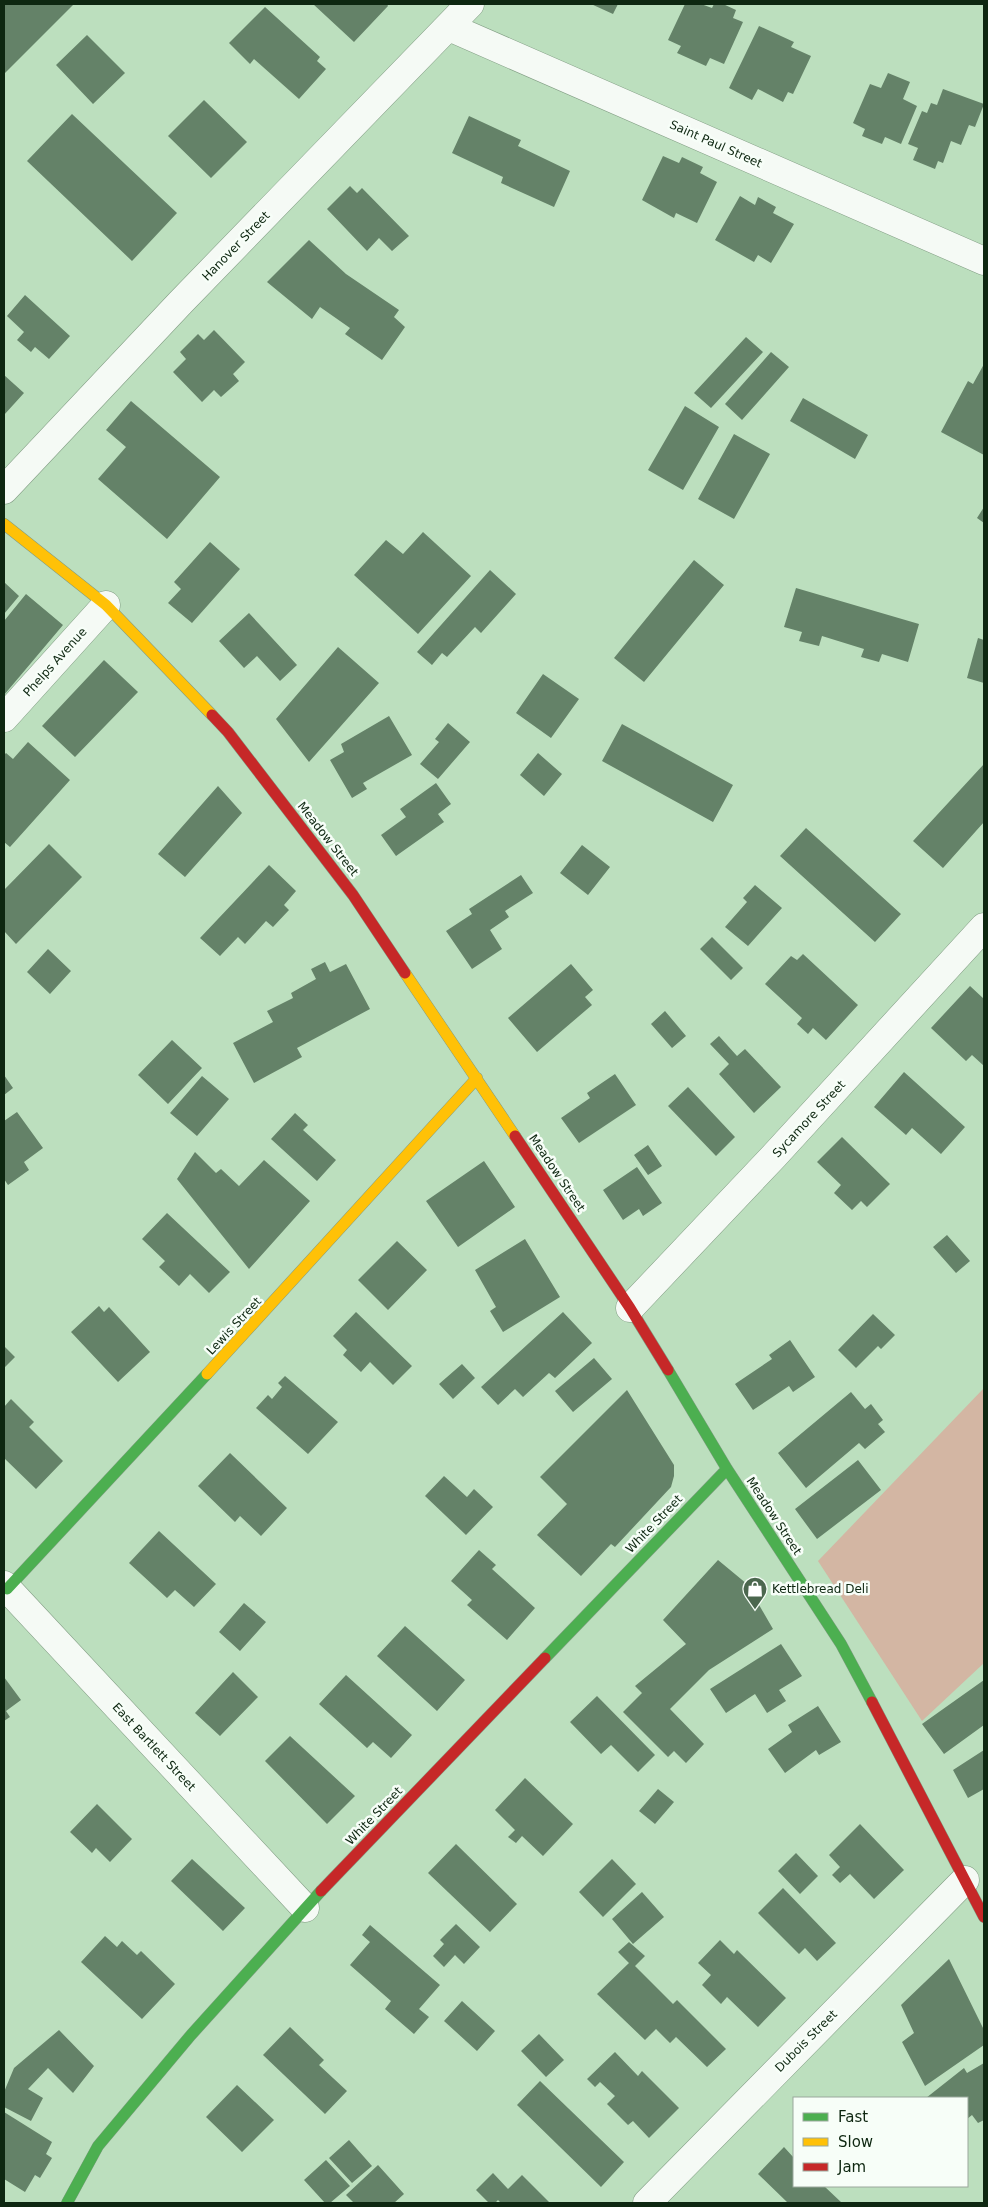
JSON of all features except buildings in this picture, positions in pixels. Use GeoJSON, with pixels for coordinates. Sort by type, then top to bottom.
{"type":"FeatureCollection","features":[{"type":"Feature","properties":{"kind":"street","name":"Hanover Street"},"geometry":{"type":"LineString","coordinates":[[4,490],[180,303],[470,4]]}},
{"type":"Feature","properties":{"kind":"street","name":"Saint Paul Street"},"geometry":{"type":"LineString","coordinates":[[449,27],[984,261]]}},
{"type":"Feature","properties":{"kind":"street","name":"Meadow Street"},"geometry":{"type":"LineString","coordinates":[[4,524],[106,605],[228,732],[353,895],[630,1308],[727,1469],[841,1644],[984,1916]]}},
{"type":"Feature","properties":{"kind":"street","name":"Phelps Avenue"},"geometry":{"type":"LineString","coordinates":[[4,718],[106,605]]}},
{"type":"Feature","properties":{"kind":"street","name":"Sycamore Street"},"geometry":{"type":"LineString","coordinates":[[630,1308],[780,1149],[984,927]]}},
{"type":"Feature","properties":{"kind":"street","name":"Lewis Street"},"geometry":{"type":"LineString","coordinates":[[5,1587],[264,1315],[477,1078]]}},
{"type":"Feature","properties":{"kind":"street","name":"White Street"},"geometry":{"type":"LineString","coordinates":[[67,2203],[98,2146],[191,2035],[305,1908],[727,1469]]}},
{"type":"Feature","properties":{"kind":"street","name":"East Bartlett Street"},"geometry":{"type":"LineString","coordinates":[[5,1587],[305,1908]]}},
{"type":"Feature","properties":{"kind":"street","name":"Dubois Street"},"geometry":{"type":"LineString","coordinates":[[647,2203],[965,1880]]}},
{"type":"Feature","properties":{"kind":"shaded area"},"geometry":{"type":"Polygon","coordinates":[[[984,1388],[984,1663],[922,1721],[818,1561],[984,1388]]]}},
{"type":"Feature","properties":{"kind":"traffic: fast"},"geometry":{"type":"LineString","coordinates":[[668,1370],[727,1469],[841,1644],[872,1702]]}},
{"type":"Feature","properties":{"kind":"traffic: fast"},"geometry":{"type":"LineString","coordinates":[[7,1589],[207,1374]]}},
{"type":"Feature","properties":{"kind":"traffic: fast"},"geometry":{"type":"LineString","coordinates":[[545,1658],[727,1469]]}},
{"type":"Feature","properties":{"kind":"traffic: fast"},"geometry":{"type":"LineString","coordinates":[[67,2203],[98,2146],[191,2035],[321,1891]]}},
{"type":"Feature","properties":{"kind":"traffic: slow"},"geometry":{"type":"LineString","coordinates":[[4,524],[106,605],[212,715]]}},
{"type":"Feature","properties":{"kind":"traffic: slow"},"geometry":{"type":"LineString","coordinates":[[405,973],[515,1136]]}},
{"type":"Feature","properties":{"kind":"traffic: slow"},"geometry":{"type":"LineString","coordinates":[[207,1374],[477,1078]]}},
{"type":"Feature","properties":{"kind":"traffic: jam"},"geometry":{"type":"LineString","coordinates":[[212,715],[228,732],[353,895],[405,973]]}},
{"type":"Feature","properties":{"kind":"traffic: jam"},"geometry":{"type":"LineString","coordinates":[[515,1136],[630,1308],[668,1370]]}},
{"type":"Feature","properties":{"kind":"traffic: jam"},"geometry":{"type":"LineString","coordinates":[[321,1891],[545,1658]]}},
{"type":"Feature","properties":{"kind":"traffic: jam"},"geometry":{"type":"LineString","coordinates":[[872,1702],[984,1917]]}},
{"type":"Feature","properties":{"kind":"place","name":"Kettlebread Deli"},"geometry":{"type":"Point","coordinates":[755,1610]}}]}
